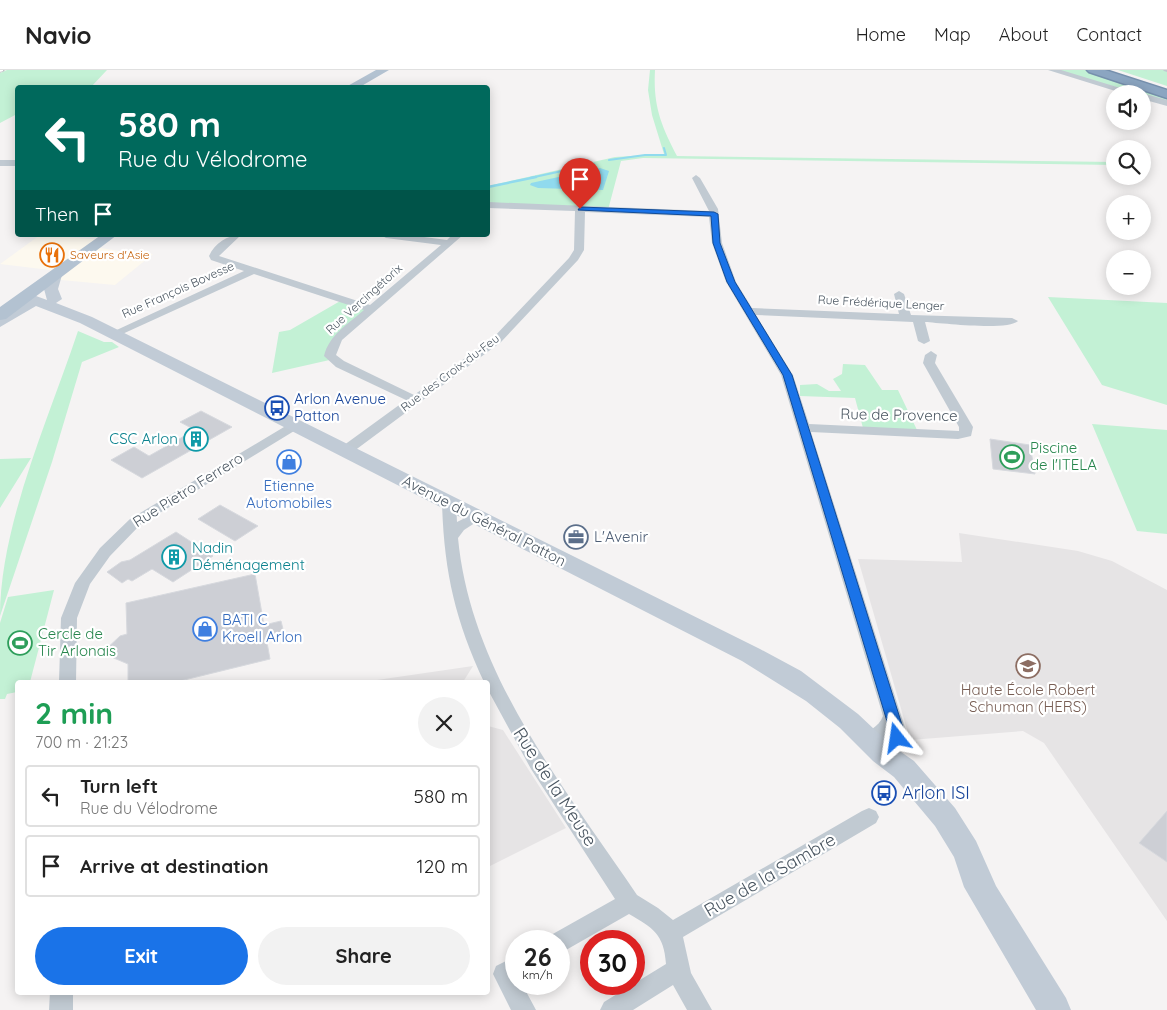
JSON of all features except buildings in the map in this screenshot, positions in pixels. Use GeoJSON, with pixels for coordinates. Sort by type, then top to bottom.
{"type":"FeatureCollection","features":[{"type":"Feature","properties":{"kind":"highway"},"geometry":{"type":"LineString","coordinates":[[1093,70],[1167,94]]}},
{"type":"Feature","properties":{"kind":"highway"},"geometry":{"type":"LineString","coordinates":[[1111,70],[1167,88]]}},
{"type":"Feature","properties":{"kind":"main road"},"geometry":{"type":"LineString","coordinates":[[355,85],[384,70]]}},
{"type":"Feature","properties":{"kind":"main road"},"geometry":{"type":"LineString","coordinates":[[0,315],[107,237]]}},
{"type":"Feature","properties":{"kind":"main road"},"geometry":{"type":"LineString","coordinates":[[54,299],[51,289],[55,275]]}},
{"type":"Feature","properties":{"kind":"main road"},"geometry":{"type":"LineString","coordinates":[[28,295],[44,295],[54,299],[70,312]]}},
{"type":"Feature","properties":{"kind":"main road"},"geometry":{"type":"LineString","coordinates":[[28,295],[70,312]]}},
{"type":"Feature","properties":{"kind":"main road"},"geometry":{"type":"LineString","coordinates":[[0,322],[26,307],[44,306],[70,312]]}},
{"type":"Feature","properties":{"kind":"main road","name":"Avenue du Général Patton"},"geometry":{"type":"LineString","coordinates":[[70,312],[771,666],[815,694],[876,747],[893,774],[946,838],[982,888],[1054,1010]]}},
{"type":"Feature","properties":{"kind":"street"},"geometry":{"type":"LineString","coordinates":[[1052,70],[1106,85]]}},
{"type":"Feature","properties":{"kind":"street"},"geometry":{"type":"LineString","coordinates":[[1151,99],[1167,103]]}},
{"type":"Feature","properties":{"kind":"street"},"geometry":{"type":"LineString","coordinates":[[0,163],[15,163]]}},
{"type":"Feature","properties":{"kind":"street"},"geometry":{"type":"LineString","coordinates":[[696,178],[714,214],[717,243],[731,282],[787,375],[804,428],[897,738],[892,747],[876,747]]}},
{"type":"Feature","properties":{"kind":"street"},"geometry":{"type":"LineString","coordinates":[[490,205],[714,214]]}},
{"type":"Feature","properties":{"kind":"street","name":"Rue des Croix-du-Feu"},"geometry":{"type":"LineString","coordinates":[[345,451],[497,340],[573,260],[579,250],[580,209]]}},
{"type":"Feature","properties":{"kind":"street","name":"Rue François Bovesse"},"geometry":{"type":"LineString","coordinates":[[234,237],[214,256],[253,271],[370,309]]}},
{"type":"Feature","properties":{"kind":"street"},"geometry":{"type":"LineString","coordinates":[[402,237],[448,243]]}},
{"type":"Feature","properties":{"kind":"street","name":"Rue Vercingétorix"},"geometry":{"type":"LineString","coordinates":[[415,400],[340,364],[330,356],[332,347],[338,338],[370,309],[456,237]]}},
{"type":"Feature","properties":{"kind":"street","name":"Rue François Bovesse"},"geometry":{"type":"LineString","coordinates":[[114,334],[253,271]]}},
{"type":"Feature","properties":{"kind":"street"},"geometry":{"type":"LineString","coordinates":[[899,294],[924,341]]}},
{"type":"Feature","properties":{"kind":"street","name":"Rue Frédérique Lenger"},"geometry":{"type":"LineString","coordinates":[[749,310],[1012,321]]}},
{"type":"Feature","properties":{"kind":"street","name":"Rue de Provence"},"geometry":{"type":"LineString","coordinates":[[804,428],[958,435],[966,433],[966,427],[929,363],[931,355]]}},
{"type":"Feature","properties":{"kind":"street","name":"Rue Pietro Ferrero"},"geometry":{"type":"LineString","coordinates":[[68,680],[69,618],[83,583],[104,552],[135,522],[294,425]]}},
{"type":"Feature","properties":{"kind":"street","name":"Rue de la Meuse"},"geometry":{"type":"LineString","coordinates":[[449,503],[450,538],[465,614],[483,662],[519,733],[629,902],[655,917],[670,933],[677,950],[678,968],[683,982],[700,1010]]}},
{"type":"Feature","properties":{"kind":"street"},"geometry":{"type":"LineString","coordinates":[[450,538],[459,527],[477,517]]}},
{"type":"Feature","properties":{"kind":"street","name":"Rue de la Sambre"},"geometry":{"type":"LineString","coordinates":[[670,933],[869,817]]}},
{"type":"Feature","properties":{"kind":"street"},"geometry":{"type":"LineString","coordinates":[[570,936],[629,902]]}},
{"type":"Feature","properties":{"kind":"street"},"geometry":{"type":"LineString","coordinates":[[612,1010],[678,968]]}},
{"type":"Feature","properties":{"kind":"street"},"geometry":{"type":"LineString","coordinates":[[61,1010],[62,995]]}},
{"type":"Feature","properties":{"kind":"street"},"geometry":{"type":"LineString","coordinates":[[516,995],[524,1010]]}},
{"type":"Feature","properties":{"kind":"shaded area"},"geometry":{"type":"Polygon","coordinates":[[[37,237],[103,240],[95,247],[153,254],[115,285],[61,280],[50,270],[0,264],[37,237]]]}},
{"type":"Feature","properties":{"kind":"shaded area","name":"Haute École Robert Schuman (HERS)"},"geometry":{"type":"Polygon","coordinates":[[[959,533],[1078,551],[1112,561],[1167,590],[1167,921],[1044,743],[1023,731],[910,740],[858,559],[962,562],[959,533]]]}},
{"type":"Feature","properties":{"kind":"shaded area"},"geometry":{"type":"Polygon","coordinates":[[[473,666],[464,680],[377,680],[473,666]]]}},
{"type":"Feature","properties":{"kind":"shaded area"},"geometry":{"type":"Polygon","coordinates":[[[490,727],[503,730],[566,828],[490,866],[490,727]]]}},
{"type":"Feature","properties":{"kind":"green space"},"geometry":{"type":"Polygon","coordinates":[[[7,70],[107,70],[93,85],[15,85],[15,115],[0,123],[0,73],[7,70]]]}},
{"type":"Feature","properties":{"kind":"green space"},"geometry":{"type":"Polygon","coordinates":[[[650,70],[655,70],[655,94],[659,115],[677,156],[1106,162],[1106,165],[643,158],[621,161],[608,210],[490,205],[490,186],[615,157],[664,154],[652,115],[648,90],[650,70]]]}},
{"type":"Feature","properties":{"kind":"green space"},"geometry":{"type":"Polygon","coordinates":[[[1052,70],[1086,70],[1133,85],[1108,85],[1052,70]]]}},
{"type":"Feature","properties":{"kind":"green space"},"geometry":{"type":"Polygon","coordinates":[[[1118,70],[1167,70],[1167,86],[1118,70]]]}},
{"type":"Feature","properties":{"kind":"green space"},"geometry":{"type":"Polygon","coordinates":[[[1151,91],[1167,96],[1167,103],[1151,97],[1151,91]]]}},
{"type":"Feature","properties":{"kind":"green space"},"geometry":{"type":"Polygon","coordinates":[[[1048,297],[1167,303],[1167,405],[1102,385],[1048,297]]]}},
{"type":"Feature","properties":{"kind":"green space"},"geometry":{"type":"Polygon","coordinates":[[[342,300],[370,309],[338,338],[334,359],[272,373],[279,332],[290,330],[342,300]]]}},
{"type":"Feature","properties":{"kind":"green space"},"geometry":{"type":"Polygon","coordinates":[[[78,331],[104,342],[112,342],[119,347],[82,362],[52,462],[0,616],[2,581],[17,509],[28,472],[78,331]]]}},
{"type":"Feature","properties":{"kind":"green space"},"geometry":{"type":"Polygon","coordinates":[[[843,364],[865,365],[882,390],[898,390],[917,430],[863,428],[855,398],[800,396],[800,385],[817,384],[829,391],[841,391],[833,379],[842,374],[843,364]]]}},
{"type":"Feature","properties":{"kind":"green space"},"geometry":{"type":"Polygon","coordinates":[[[1092,424],[1167,430],[1167,534],[1137,531],[1092,424]]]}},
{"type":"Feature","properties":{"kind":"green space"},"geometry":{"type":"Polygon","coordinates":[[[31,458],[0,508],[0,459],[31,458]]]}},
{"type":"Feature","properties":{"kind":"green space","name":"Cercle de Tir Arlonais"},"geometry":{"type":"Polygon","coordinates":[[[54,590],[31,680],[15,680],[15,692],[7,694],[5,699],[0,699],[0,623],[8,597],[54,590]]]}},
{"type":"Feature","properties":{"kind":"water"},"geometry":{"type":"Polygon","coordinates":[[[600,168],[609,171],[603,190],[538,188],[530,185],[531,183],[600,168]]]}},
{"type":"Feature","properties":{"kind":"waterway"},"geometry":{"type":"LineString","coordinates":[[609,160],[645,155],[666,155],[664,148]]}},
{"type":"Feature","properties":{"kind":"waterway"},"geometry":{"type":"LineString","coordinates":[[530,178],[594,164]]}},
{"type":"Feature","properties":{"kind":"waterway"},"geometry":{"type":"LineString","coordinates":[[490,187],[536,177]]}},
{"type":"Feature","properties":{"kind":"place","name":"Saveurs d'Asie"},"geometry":{"type":"Point","coordinates":[52,255]}},
{"type":"Feature","properties":{"kind":"place","name":"Arlon Avenue Patton"},"geometry":{"type":"Point","coordinates":[277,408]}},
{"type":"Feature","properties":{"kind":"place","name":"CSC Arlon"},"geometry":{"type":"Point","coordinates":[196,439]}},
{"type":"Feature","properties":{"kind":"place","name":"Piscine de l'ITELA"},"geometry":{"type":"Point","coordinates":[1012,457]}},
{"type":"Feature","properties":{"kind":"place","name":"Etienne Automobiles"},"geometry":{"type":"Point","coordinates":[289,462]}},
{"type":"Feature","properties":{"kind":"place","name":"L'Avenir"},"geometry":{"type":"Point","coordinates":[576,537]}},
{"type":"Feature","properties":{"kind":"place","name":"Nadin Déménagement"},"geometry":{"type":"Point","coordinates":[174,557]}},
{"type":"Feature","properties":{"kind":"place","name":"BATI C Kroell Arlon"},"geometry":{"type":"Point","coordinates":[205,629]}},
{"type":"Feature","properties":{"kind":"place","name":"Cercle de Tir Arlonais"},"geometry":{"type":"Point","coordinates":[20,643]}},
{"type":"Feature","properties":{"kind":"place","name":"Haute École Robert Schuman (HERS)"},"geometry":{"type":"Point","coordinates":[1028,666]}},
{"type":"Feature","properties":{"kind":"place","name":"Arlon ISI"},"geometry":{"type":"Point","coordinates":[884,793]}},
{"type":"Feature","properties":{"kind":"route"},"geometry":{"type":"LineString","coordinates":[[580,209],[714,214],[717,243],[731,282],[787,375],[896,728],[897,738]]}}]}
